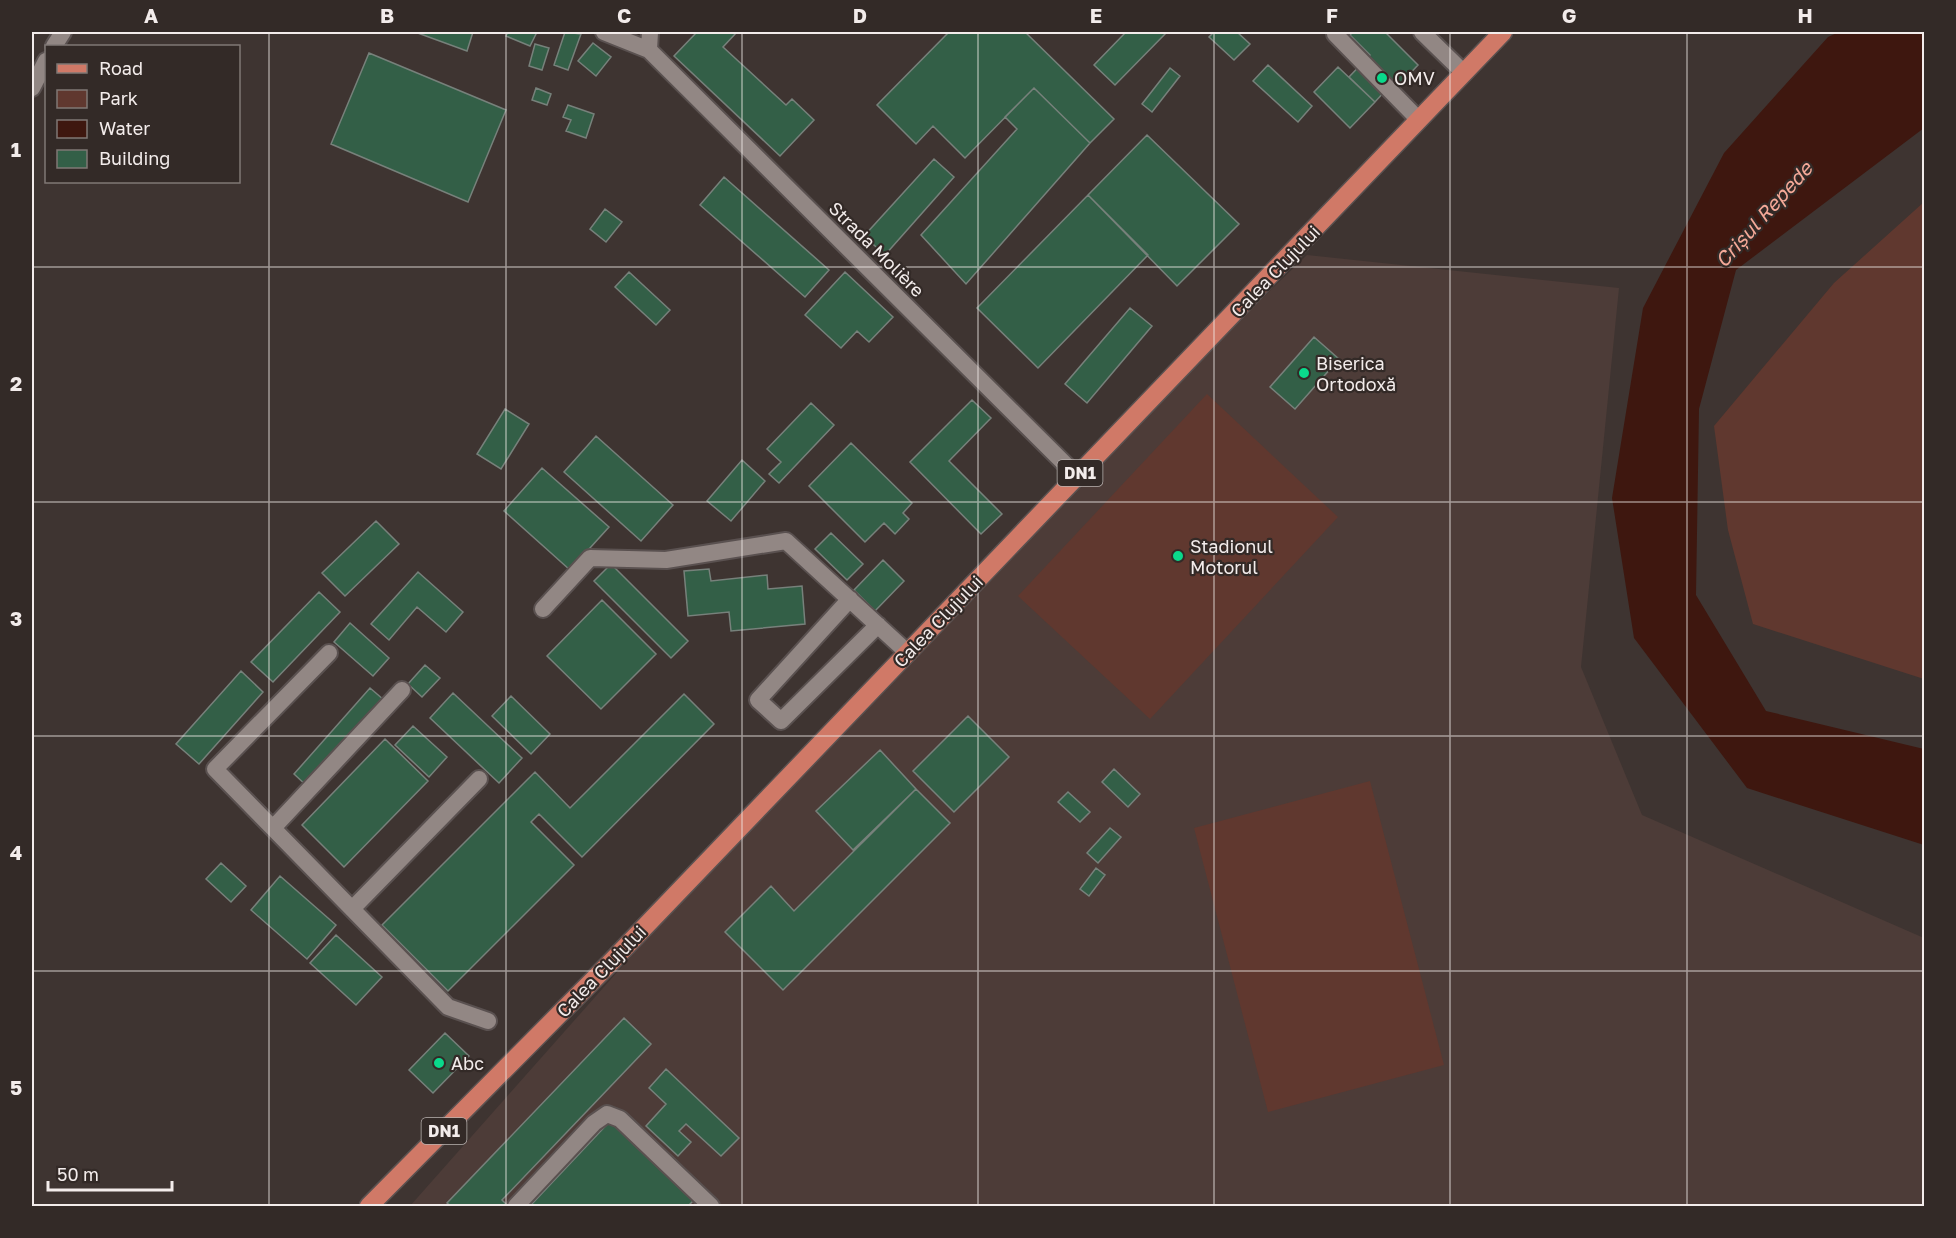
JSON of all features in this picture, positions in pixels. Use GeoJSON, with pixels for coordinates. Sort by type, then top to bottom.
{"type":"FeatureCollection","features":[{"type":"Feature","properties":{"kind":"main road","name":"Calea Clujului"},"geometry":{"type":"LineString","coordinates":[[369,1206],[612,961],[851,709],[908,653],[1503,32]]}},
{"type":"Feature","properties":{"kind":"street"},"geometry":{"type":"LineString","coordinates":[[55,45],[63,32]]}},
{"type":"Feature","properties":{"kind":"street","name":"Strada Molière"},"geometry":{"type":"LineString","coordinates":[[604,32],[649,50],[1077,476]]}},
{"type":"Feature","properties":{"kind":"street"},"geometry":{"type":"LineString","coordinates":[[649,50],[650,32]]}},
{"type":"Feature","properties":{"kind":"street"},"geometry":{"type":"LineString","coordinates":[[1337,32],[1335,34],[1419,120]]}},
{"type":"Feature","properties":{"kind":"street"},"geometry":{"type":"LineString","coordinates":[[1422,32],[1464,73]]}},
{"type":"Feature","properties":{"kind":"street"},"geometry":{"type":"LineString","coordinates":[[32,88],[45,63]]}},
{"type":"Feature","properties":{"kind":"street"},"geometry":{"type":"LineString","coordinates":[[543,609],[590,558],[666,560],[786,541],[908,653]]}},
{"type":"Feature","properties":{"kind":"street"},"geometry":{"type":"LineString","coordinates":[[850,599],[758,700],[781,721],[878,625]]}},
{"type":"Feature","properties":{"kind":"street"},"geometry":{"type":"LineString","coordinates":[[329,653],[215,769],[448,1007],[488,1021]]}},
{"type":"Feature","properties":{"kind":"street"},"geometry":{"type":"LineString","coordinates":[[273,828],[402,690]]}},
{"type":"Feature","properties":{"kind":"street"},"geometry":{"type":"LineString","coordinates":[[352,909],[479,779]]}},
{"type":"Feature","properties":{"kind":"street"},"geometry":{"type":"LineString","coordinates":[[516,1206],[594,1123],[606,1114],[620,1119],[711,1206]]}},
{"type":"Feature","properties":{"kind":"shaded area"},"geometry":{"type":"Polygon","coordinates":[[[1307,255],[1619,288],[1581,667],[1642,815],[1924,938],[1924,1206],[410,1206],[874,682],[1077,476],[1307,255]]]}},
{"type":"Feature","properties":{"kind":"green space"},"geometry":{"type":"Polygon","coordinates":[[[1924,202],[1924,679],[1753,624],[1728,530],[1714,426],[1834,283],[1924,202]]]}},
{"type":"Feature","properties":{"kind":"green space","name":"Stadionul Motorul"},"geometry":{"type":"Polygon","coordinates":[[[1207,394],[1338,517],[1150,719],[1018,596],[1207,394]]]}},
{"type":"Feature","properties":{"kind":"green space"},"geometry":{"type":"Polygon","coordinates":[[[1370,781],[1444,1065],[1268,1112],[1194,828],[1370,781]]]}},
{"type":"Feature","properties":{"kind":"water","name":"Crișul Repede"},"geometry":{"type":"Polygon","coordinates":[[[1839,32],[1924,32],[1924,128],[1736,270],[1699,409],[1696,595],[1766,711],[1924,749],[1924,845],[1747,788],[1634,638],[1612,498],[1643,308],[1724,153],[1828,37],[1839,32]]]}},
{"type":"Feature","properties":{"kind":"building"},"geometry":{"type":"Polygon","coordinates":[[[415,32],[473,32],[467,51],[415,32]]]}},
{"type":"Feature","properties":{"kind":"building"},"geometry":{"type":"Polygon","coordinates":[[[508,32],[537,32],[530,46],[506,36],[508,32]]]}},
{"type":"Feature","properties":{"kind":"building"},"geometry":{"type":"Polygon","coordinates":[[[565,32],[581,34],[568,70],[554,65],[565,32]]]}},
{"type":"Feature","properties":{"kind":"building"},"geometry":{"type":"Polygon","coordinates":[[[697,32],[737,32],[723,47],[786,105],[792,99],[814,120],[780,156],[674,56],[697,32]]]}},
{"type":"Feature","properties":{"kind":"building"},"geometry":{"type":"Polygon","coordinates":[[[949,32],[1025,32],[1114,119],[1090,143],[1034,88],[965,158],[933,126],[916,144],[877,105],[949,32]]]}},
{"type":"Feature","properties":{"kind":"building"},"geometry":{"type":"Polygon","coordinates":[[[1126,32],[1167,32],[1115,85],[1094,65],[1126,32]]]}},
{"type":"Feature","properties":{"kind":"building"},"geometry":{"type":"Polygon","coordinates":[[[1214,32],[1237,32],[1250,44],[1234,60],[1209,37],[1214,32]]]}},
{"type":"Feature","properties":{"kind":"building"},"geometry":{"type":"Polygon","coordinates":[[[1353,32],[1385,32],[1418,65],[1400,84],[1396,79],[1375,102],[1349,77],[1370,55],[1350,35],[1353,32]]]}},
{"type":"Feature","properties":{"kind":"building"},"geometry":{"type":"Polygon","coordinates":[[[593,43],[611,57],[596,76],[578,61],[593,43]]]}},
{"type":"Feature","properties":{"kind":"building"},"geometry":{"type":"Polygon","coordinates":[[[535,44],[549,48],[542,70],[529,66],[535,44]]]}},
{"type":"Feature","properties":{"kind":"building"},"geometry":{"type":"Polygon","coordinates":[[[369,53],[506,110],[468,202],[331,144],[369,53]]]}},
{"type":"Feature","properties":{"kind":"building"},"geometry":{"type":"Polygon","coordinates":[[[1268,65],[1312,106],[1298,122],[1253,81],[1268,65]]]}},
{"type":"Feature","properties":{"kind":"building"},"geometry":{"type":"Polygon","coordinates":[[[1338,67],[1375,102],[1350,128],[1314,92],[1338,67]]]}},
{"type":"Feature","properties":{"kind":"building"},"geometry":{"type":"Polygon","coordinates":[[[1170,68],[1180,76],[1152,112],[1142,104],[1170,68]]]}},
{"type":"Feature","properties":{"kind":"building"},"geometry":{"type":"Polygon","coordinates":[[[536,88],[551,94],[547,105],[532,100],[536,88]]]}},
{"type":"Feature","properties":{"kind":"building"},"geometry":{"type":"Polygon","coordinates":[[[1034,88],[1090,143],[966,284],[921,235],[1017,129],[1005,117],[1034,88]]]}},
{"type":"Feature","properties":{"kind":"building"},"geometry":{"type":"Polygon","coordinates":[[[568,105],[594,114],[586,138],[566,131],[571,120],[563,117],[568,105]]]}},
{"type":"Feature","properties":{"kind":"building"},"geometry":{"type":"Polygon","coordinates":[[[1147,135],[1239,224],[1177,286],[1088,195],[1147,135]]]}},
{"type":"Feature","properties":{"kind":"building"},"geometry":{"type":"Polygon","coordinates":[[[934,159],[954,177],[885,255],[864,236],[934,159]]]}},
{"type":"Feature","properties":{"kind":"building"},"geometry":{"type":"Polygon","coordinates":[[[724,177],[829,270],[805,297],[700,205],[724,177]]]}},
{"type":"Feature","properties":{"kind":"building"},"geometry":{"type":"Polygon","coordinates":[[[1088,195],[1148,255],[1038,368],[977,308],[1088,195]]]}},
{"type":"Feature","properties":{"kind":"building"},"geometry":{"type":"Polygon","coordinates":[[[605,209],[622,222],[606,242],[590,229],[605,209]]]}},
{"type":"Feature","properties":{"kind":"building"},"geometry":{"type":"Polygon","coordinates":[[[629,272],[670,310],[656,325],[615,287],[629,272]]]}},
{"type":"Feature","properties":{"kind":"building"},"geometry":{"type":"Polygon","coordinates":[[[845,272],[893,317],[869,342],[857,331],[841,348],[805,315],[845,272]]]}},
{"type":"Feature","properties":{"kind":"building"},"geometry":{"type":"Polygon","coordinates":[[[1130,308],[1152,326],[1087,403],[1065,384],[1130,308]]]}},
{"type":"Feature","properties":{"kind":"building","name":"Biserica Ortodoxă"},"geometry":{"type":"Polygon","coordinates":[[[1314,337],[1339,359],[1295,409],[1270,387],[1314,337]]]}},
{"type":"Feature","properties":{"kind":"building"},"geometry":{"type":"Polygon","coordinates":[[[972,400],[991,418],[949,461],[1002,514],[981,534],[910,462],[972,400]]]}},
{"type":"Feature","properties":{"kind":"building"},"geometry":{"type":"Polygon","coordinates":[[[811,403],[834,425],[779,483],[769,474],[781,462],[767,449],[811,403]]]}},
{"type":"Feature","properties":{"kind":"building"},"geometry":{"type":"Polygon","coordinates":[[[505,409],[529,424],[501,469],[477,454],[505,409]]]}},
{"type":"Feature","properties":{"kind":"building"},"geometry":{"type":"Polygon","coordinates":[[[596,436],[673,505],[641,541],[564,472],[596,436]]]}},
{"type":"Feature","properties":{"kind":"building"},"geometry":{"type":"Polygon","coordinates":[[[851,443],[912,503],[903,513],[909,519],[895,534],[884,523],[865,542],[809,486],[851,443]]]}},
{"type":"Feature","properties":{"kind":"building"},"geometry":{"type":"Polygon","coordinates":[[[742,460],[765,481],[731,521],[707,501],[742,460]]]}},
{"type":"Feature","properties":{"kind":"building"},"geometry":{"type":"Polygon","coordinates":[[[542,468],[609,527],[570,570],[504,511],[542,468]]]}},
{"type":"Feature","properties":{"kind":"building"},"geometry":{"type":"Polygon","coordinates":[[[376,521],[399,544],[345,596],[322,573],[376,521]]]}},
{"type":"Feature","properties":{"kind":"building"},"geometry":{"type":"Polygon","coordinates":[[[831,533],[863,564],[847,580],[815,549],[831,533]]]}},
{"type":"Feature","properties":{"kind":"building"},"geometry":{"type":"Polygon","coordinates":[[[883,560],[904,581],[875,611],[854,590],[883,560]]]}},
{"type":"Feature","properties":{"kind":"building"},"geometry":{"type":"Polygon","coordinates":[[[611,564],[688,641],[671,658],[594,581],[611,564]]]}},
{"type":"Feature","properties":{"kind":"building"},"geometry":{"type":"Polygon","coordinates":[[[709,569],[711,581],[767,575],[768,589],[802,586],[805,624],[731,631],[729,612],[688,616],[684,571],[709,569]]]}},
{"type":"Feature","properties":{"kind":"building"},"geometry":{"type":"Polygon","coordinates":[[[418,572],[463,612],[446,632],[417,607],[389,640],[371,624],[418,572]]]}},
{"type":"Feature","properties":{"kind":"building"},"geometry":{"type":"Polygon","coordinates":[[[319,592],[340,612],[273,682],[251,662],[319,592]]]}},
{"type":"Feature","properties":{"kind":"building"},"geometry":{"type":"Polygon","coordinates":[[[602,600],[656,654],[601,709],[547,656],[602,600]]]}},
{"type":"Feature","properties":{"kind":"building"},"geometry":{"type":"Polygon","coordinates":[[[350,623],[389,658],[373,676],[334,642],[350,623]]]}},
{"type":"Feature","properties":{"kind":"building"},"geometry":{"type":"Polygon","coordinates":[[[425,665],[440,678],[422,697],[408,684],[425,665]]]}},
{"type":"Feature","properties":{"kind":"building"},"geometry":{"type":"Polygon","coordinates":[[[241,671],[263,692],[199,764],[176,744],[241,671]]]}},
{"type":"Feature","properties":{"kind":"building"},"geometry":{"type":"Polygon","coordinates":[[[370,688],[384,700],[308,787],[294,774],[370,688]]]}},
{"type":"Feature","properties":{"kind":"building"},"geometry":{"type":"Polygon","coordinates":[[[453,693],[522,758],[499,783],[430,718],[453,693]]]}},
{"type":"Feature","properties":{"kind":"building"},"geometry":{"type":"Polygon","coordinates":[[[684,694],[714,724],[582,857],[539,814],[531,822],[574,865],[448,991],[382,925],[535,772],[570,808],[684,694]]]}},
{"type":"Feature","properties":{"kind":"building"},"geometry":{"type":"Polygon","coordinates":[[[511,696],[550,734],[531,754],[492,716],[511,696]]]}},
{"type":"Feature","properties":{"kind":"building"},"geometry":{"type":"Polygon","coordinates":[[[968,716],[1009,757],[954,812],[913,771],[968,716]]]}},
{"type":"Feature","properties":{"kind":"building"},"geometry":{"type":"Polygon","coordinates":[[[413,726],[447,757],[429,777],[395,745],[413,726]]]}},
{"type":"Feature","properties":{"kind":"building"},"geometry":{"type":"Polygon","coordinates":[[[385,739],[428,781],[344,867],[302,825],[385,739]]]}},
{"type":"Feature","properties":{"kind":"building"},"geometry":{"type":"Polygon","coordinates":[[[880,750],[916,789],[853,850],[816,811],[880,750]]]}},
{"type":"Feature","properties":{"kind":"building"},"geometry":{"type":"Polygon","coordinates":[[[1114,769],[1140,794],[1128,807],[1102,782],[1114,769]]]}},
{"type":"Feature","properties":{"kind":"building"},"geometry":{"type":"Polygon","coordinates":[[[916,789],[950,823],[783,990],[725,932],[771,886],[794,911],[916,789]]]}},
{"type":"Feature","properties":{"kind":"building"},"geometry":{"type":"Polygon","coordinates":[[[1068,792],[1090,812],[1080,822],[1058,802],[1068,792]]]}},
{"type":"Feature","properties":{"kind":"building"},"geometry":{"type":"Polygon","coordinates":[[[1110,828],[1121,837],[1098,863],[1087,853],[1110,828]]]}},
{"type":"Feature","properties":{"kind":"building"},"geometry":{"type":"Polygon","coordinates":[[[221,863],[246,886],[231,902],[206,879],[221,863]]]}},
{"type":"Feature","properties":{"kind":"building"},"geometry":{"type":"Polygon","coordinates":[[[1096,868],[1105,875],[1089,896],[1080,889],[1096,868]]]}},
{"type":"Feature","properties":{"kind":"building"},"geometry":{"type":"Polygon","coordinates":[[[280,876],[336,925],[307,959],[251,910],[280,876]]]}},
{"type":"Feature","properties":{"kind":"building"},"geometry":{"type":"Polygon","coordinates":[[[336,935],[382,977],[356,1005],[310,963],[336,935]]]}},
{"type":"Feature","properties":{"kind":"building"},"geometry":{"type":"Polygon","coordinates":[[[624,1018],[651,1044],[502,1200],[508,1206],[451,1206],[447,1203],[624,1018]]]}},
{"type":"Feature","properties":{"kind":"building","name":"Abc"},"geometry":{"type":"Polygon","coordinates":[[[445,1033],[469,1056],[433,1093],[409,1070],[445,1033]]]}},
{"type":"Feature","properties":{"kind":"building"},"geometry":{"type":"Polygon","coordinates":[[[666,1069],[739,1138],[721,1156],[686,1124],[679,1131],[691,1142],[678,1156],[646,1126],[666,1104],[649,1088],[666,1069]]]}},
{"type":"Feature","properties":{"kind":"building"},"geometry":{"type":"Polygon","coordinates":[[[613,1118],[697,1197],[688,1206],[530,1206],[613,1118]]]}},
{"type":"Feature","properties":{"kind":"place","name":"OMV"},"geometry":{"type":"Point","coordinates":[1382,78]}},
{"type":"Feature","properties":{"kind":"place","name":"Biserica Ortodoxă"},"geometry":{"type":"Point","coordinates":[1304,373]}},
{"type":"Feature","properties":{"kind":"place","name":"Stadionul Motorul"},"geometry":{"type":"Point","coordinates":[1178,556]}},
{"type":"Feature","properties":{"kind":"place","name":"Abc"},"geometry":{"type":"Point","coordinates":[439,1063]}}]}
